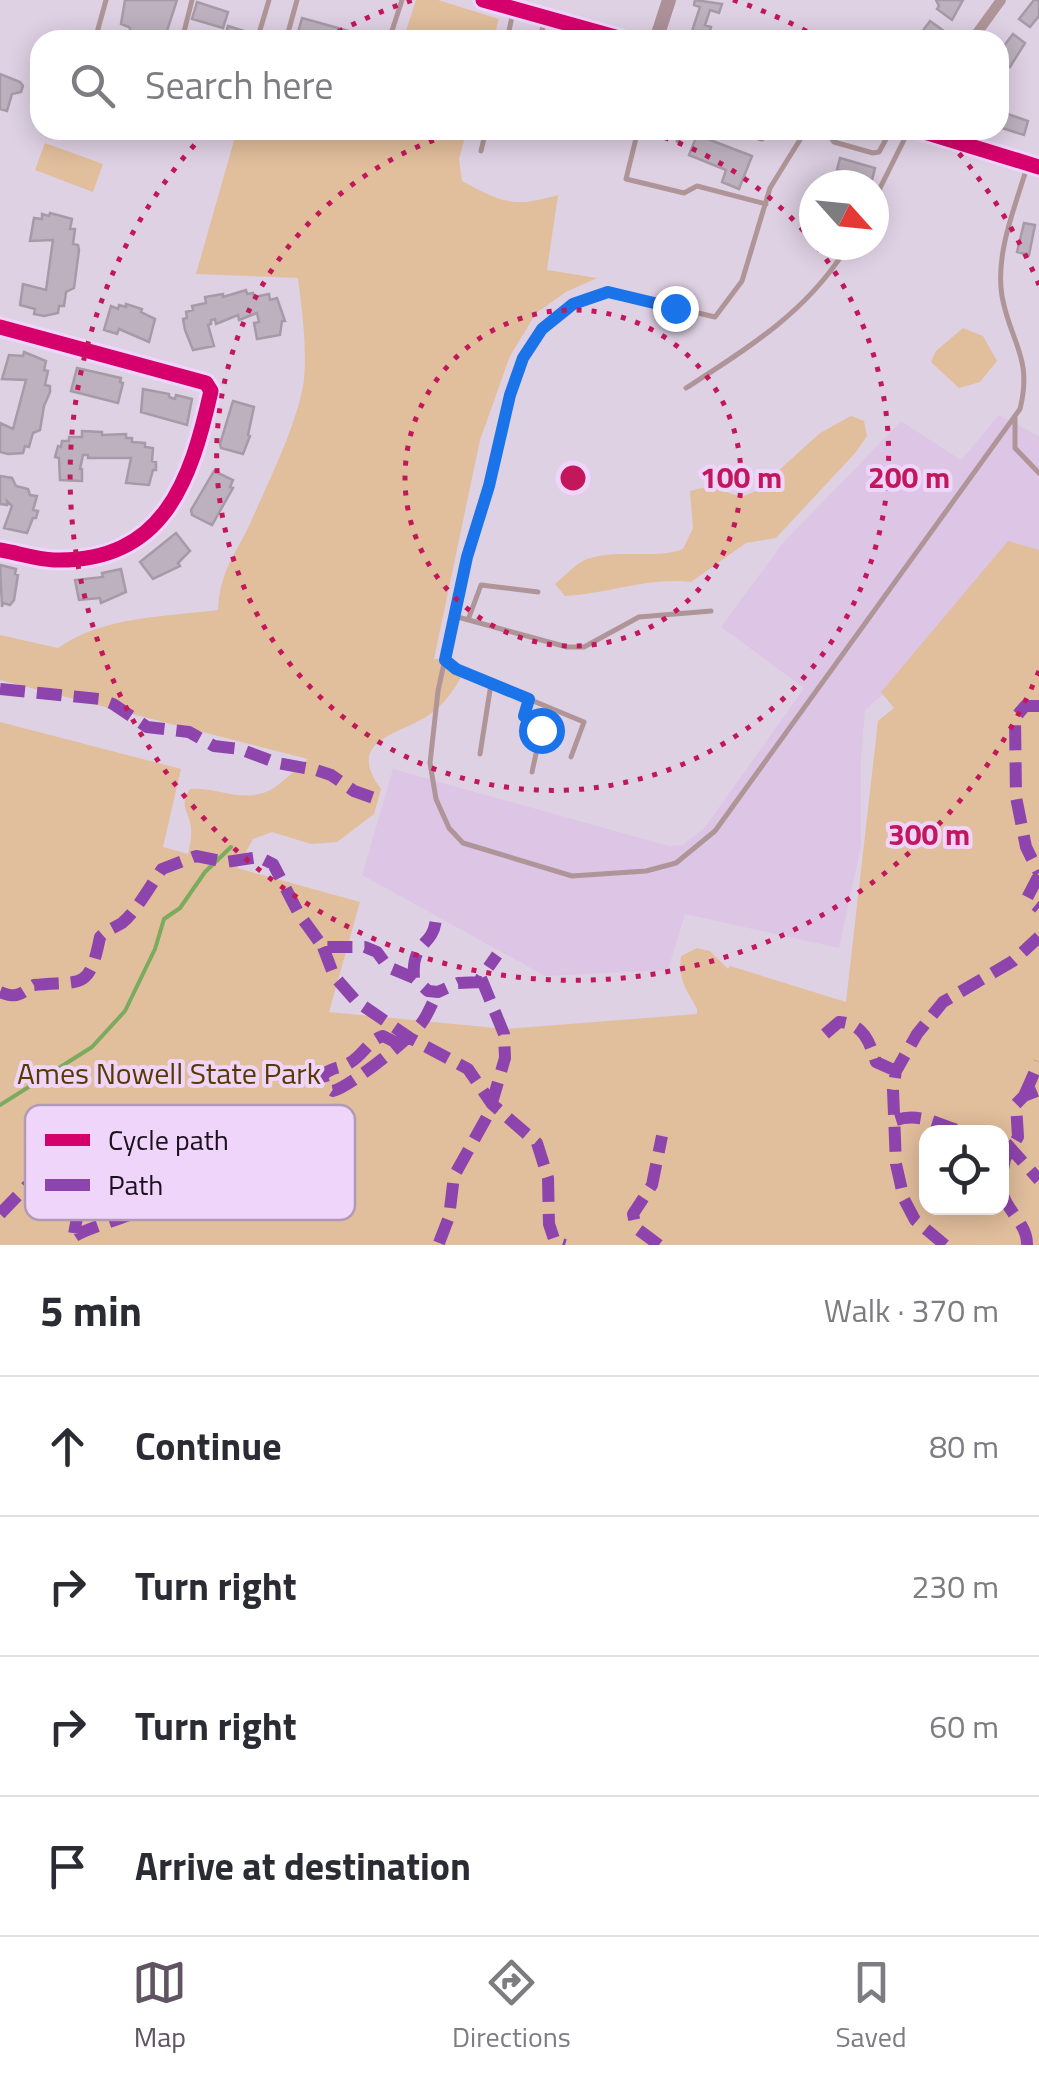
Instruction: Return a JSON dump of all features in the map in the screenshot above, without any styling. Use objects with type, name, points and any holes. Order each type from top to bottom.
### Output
[{"type":"main road","points":[[483,0],[577,30]]},
{"type":"main road","points":[[659,30],[669,0]]},
{"type":"main road","points":[[951,140],[1033,166]]},
{"type":"street","points":[[980,30],[1002,0]]},
{"type":"street","points":[[0,327],[210,386],[199,445],[180,493],[146,532],[100,554],[68,560],[0,550]]},
{"type":"lane","points":[[98,30],[106,0]]},
{"type":"lane","points":[[184,30],[192,0]]},
{"type":"lane","points":[[260,30],[269,0]]},
{"type":"lane","points":[[289,30],[298,0]]},
{"type":"lane","points":[[392,30],[402,0]]},
{"type":"lane","points":[[509,30],[514,9]]},
{"type":"lane","points":[[542,30],[546,17]]},
{"type":"lane","points":[[482,151],[484,140]]},
{"type":"lane","points":[[636,140],[626,180],[684,194],[697,186],[766,204]]},
{"type":"lane","points":[[800,140],[770,188],[742,281],[716,317],[608,292],[573,304],[542,329],[523,358],[454,616],[430,763],[436,799],[449,828],[464,842],[572,876],[646,871],[676,863],[715,831],[1020,409],[1026,384],[1022,353],[1002,296],[1001,269],[1033,166]]},
{"type":"lane","points":[[832,140],[872,153],[879,152],[886,140]]},
{"type":"lane","points":[[889,170],[904,140]]},
{"type":"lane","points":[[686,388],[764,338],[802,304],[836,260]]},
{"type":"lane","points":[[1015,415],[1015,448],[1039,473]]},
{"type":"lane","points":[[468,620],[481,585],[538,592]]},
{"type":"lane","points":[[454,616],[584,647],[639,617],[711,610]]},
{"type":"lane","points":[[445,660],[456,669],[584,722],[572,757]]},
{"type":"lane","points":[[480,754],[492,684]]},
{"type":"lane","points":[[529,699],[524,716],[541,730],[532,772]]},
{"type":"shaded area","points":[[999,415],[1039,436],[1039,560],[865,710],[861,846],[839,948],[685,914],[668,970],[545,976],[362,875],[393,769],[669,846],[683,845],[705,827],[804,688],[721,627],[782,544],[901,421],[961,460]]},
{"type":"green space","points":[[416,0],[438,0],[499,19],[496,30],[406,30]]},
{"type":"green space","name":"Ames Nowell State Park","points":[[234,140],[464,140],[459,159],[462,181],[508,201],[558,195],[547,270],[597,278],[566,292],[536,313],[510,356],[480,440],[434,659],[453,659],[463,673],[456,685],[434,711],[372,749],[371,772],[381,789],[374,814],[337,842],[311,844],[272,832],[253,839],[237,868],[360,902],[329,1012],[506,1029],[697,1014],[680,965],[681,956],[697,948],[710,951],[728,969],[730,966],[846,1002],[878,721],[894,708],[881,692],[1008,541],[1039,550],[1039,1245],[0,1245],[0,722],[181,769],[163,847],[188,854],[191,832],[185,805],[190,789],[263,793],[308,759],[0,680],[0,635],[58,648],[76,637],[114,624],[218,610],[226,572],[297,412],[304,379],[298,278],[196,274]]},
{"type":"green space","points":[[45,143],[103,164],[93,192],[35,170]]},
{"type":"green space","points":[[963,328],[983,336],[997,361],[980,382],[959,388],[931,362],[936,351]]},
{"type":"green space","points":[[851,416],[864,421],[867,436],[776,538],[746,543],[691,582],[659,582],[565,596],[555,584],[587,559],[683,549],[693,528],[690,491],[710,486],[741,497],[756,491],[820,433]]},
{"type":"building","points":[[125,0],[177,0],[167,30],[131,30],[121,24]]},
{"type":"building","points":[[695,0],[722,4],[719,13],[710,10],[705,25],[710,30],[692,30],[700,7],[694,5]]},
{"type":"building","points":[[936,0],[963,0],[952,20],[937,9]]},
{"type":"building","points":[[1034,0],[1039,0],[1039,16],[1030,27],[1019,19]]},
{"type":"building","points":[[197,2],[228,12],[223,28],[192,19]]},
{"type":"building","points":[[302,18],[345,30],[299,30]]},
{"type":"building","points":[[930,21],[943,30],[923,30]]},
{"type":"building","points":[[1013,34],[1025,43],[1010,67],[1009,66],[1009,39]]},
{"type":"building","points":[[0,74],[23,86],[21,92],[12,94],[7,111],[0,109]]},
{"type":"building","points":[[1009,114],[1028,121],[1024,135],[1009,130]]},
{"type":"building","points":[[695,140],[710,140],[752,156],[739,189],[722,182],[726,170],[689,155]]},
{"type":"building","points":[[840,158],[875,168],[874,170],[837,170]]},
{"type":"building","points":[[42,214],[72,219],[73,244],[79,250],[74,288],[66,292],[64,306],[59,306],[58,313],[44,316],[20,305],[23,284],[46,290],[53,240],[30,241],[34,218],[42,219]]},
{"type":"building","points":[[1024,223],[1035,225],[1029,255],[1017,252]]},
{"type":"building","points":[[246,290],[254,297],[269,294],[270,300],[277,298],[285,321],[280,335],[257,339],[257,313],[239,320],[238,315],[216,324],[215,319],[211,320],[208,325],[214,346],[193,350],[185,330],[186,312],[193,310],[192,306],[206,303],[205,297],[223,297]]},
{"type":"building","points":[[126,304],[155,319],[149,342],[119,329],[117,334],[104,330],[111,306],[118,309]]},
{"type":"building","points":[[24,352],[46,361],[45,385],[50,386],[50,392],[40,430],[33,433],[29,447],[25,446],[23,453],[8,454],[0,452],[0,423],[13,429],[26,380],[2,379],[9,355],[23,356]]},
{"type":"building","points":[[77,368],[121,378],[118,403],[71,391]]},
{"type":"building","points":[[143,389],[175,399],[176,395],[192,399],[187,425],[141,412]]},
{"type":"building","points":[[233,401],[254,407],[243,454],[221,448],[220,444]]},
{"type":"building","points":[[82,431],[126,434],[132,442],[153,448],[156,470],[149,485],[126,483],[131,458],[88,455],[83,455],[82,481],[60,480],[59,458],[55,457],[58,446],[69,441],[69,437],[82,437]]},
{"type":"building","points":[[214,471],[233,480],[233,488],[212,525],[192,515],[191,510]]},
{"type":"building","points":[[0,476],[12,478],[16,486],[37,496],[33,510],[38,511],[27,533],[4,528],[12,506],[7,501],[7,505],[0,504]]},
{"type":"building","points":[[176,533],[190,551],[178,563],[180,566],[153,579],[140,562]]},
{"type":"building","points":[[0,565],[16,569],[18,575],[14,600],[2,607]]},
{"type":"building","points":[[121,569],[126,592],[101,603],[100,598],[79,600],[75,580],[103,577],[102,573]]},
{"type":"waterway","points":[[0,1105],[92,1047],[125,1011],[155,949],[164,919],[180,908],[205,872],[231,847]]},
{"type":"marked path","points":[[0,689],[100,699],[147,727],[189,732],[214,746],[240,749],[277,763],[316,770],[382,801]]},
{"type":"marked path","points":[[1039,706],[1025,706],[1015,718],[1016,797],[1026,847],[1039,873]]},
{"type":"marked path","points":[[0,992],[15,995],[34,985],[81,980],[92,967],[100,937],[127,918],[162,869],[196,856],[226,862],[259,857],[273,864],[299,914],[323,947],[365,947],[377,952],[388,967],[414,978],[428,991],[482,982]]},
{"type":"marked path","points":[[1039,875],[1027,898],[1039,908]]},
{"type":"marked path","points":[[414,978],[416,956],[431,935],[436,918]]},
{"type":"marked path","points":[[945,1245],[915,1220],[904,1199],[896,1164],[896,1071],[917,1034],[943,1002],[1013,961],[1039,937]]},
{"type":"marked path","points":[[323,947],[334,976],[356,1001],[410,1038],[468,1069],[492,1104],[537,1143],[548,1178],[549,1224],[555,1242],[565,1245]]},
{"type":"marked path","points":[[439,1243],[449,1217],[454,1176],[489,1113],[505,1058],[504,1034],[481,978],[497,955]]},
{"type":"marked path","points":[[399,1044],[383,1036],[378,1038],[351,1062],[325,1073],[325,1086],[333,1091],[341,1087],[395,1049],[423,1021],[438,992]]},
{"type":"marked path","points":[[825,1034],[839,1022],[854,1026],[868,1041],[876,1062],[896,1071]]},
{"type":"marked path","points":[[1024,1096],[1039,1062]]},
{"type":"marked path","points":[[1009,1152],[1018,1137],[1016,1104],[1039,1090]]},
{"type":"marked path","points":[[896,1120],[922,1119],[941,1125]]},
{"type":"marked path","points":[[659,1245],[636,1228],[633,1214],[652,1185],[662,1136]]},
{"type":"marked path","points":[[1009,1146],[1039,1180]]},
{"type":"marked path","points":[[0,1214],[25,1188]]},
{"type":"marked path","points":[[1009,1208],[1024,1231],[1027,1245]]},
{"type":"marked path","points":[[72,1245],[77,1220]]},
{"type":"marked path","points":[[75,1236],[115,1220]]},
{"type":"cycle path","points":[[483,0],[590,30]]},
{"type":"cycle path","points":[[951,140],[1039,167]]},
{"type":"cycle path","points":[[0,327],[206,383],[211,391],[182,484],[147,531],[122,547],[92,557],[54,560],[0,550]]},
{"type":"route","points":[[541,730],[524,716],[529,699],[456,669],[445,660],[467,557],[489,486],[510,395],[523,358],[542,329],[573,304],[608,292],[675,308]]}]
